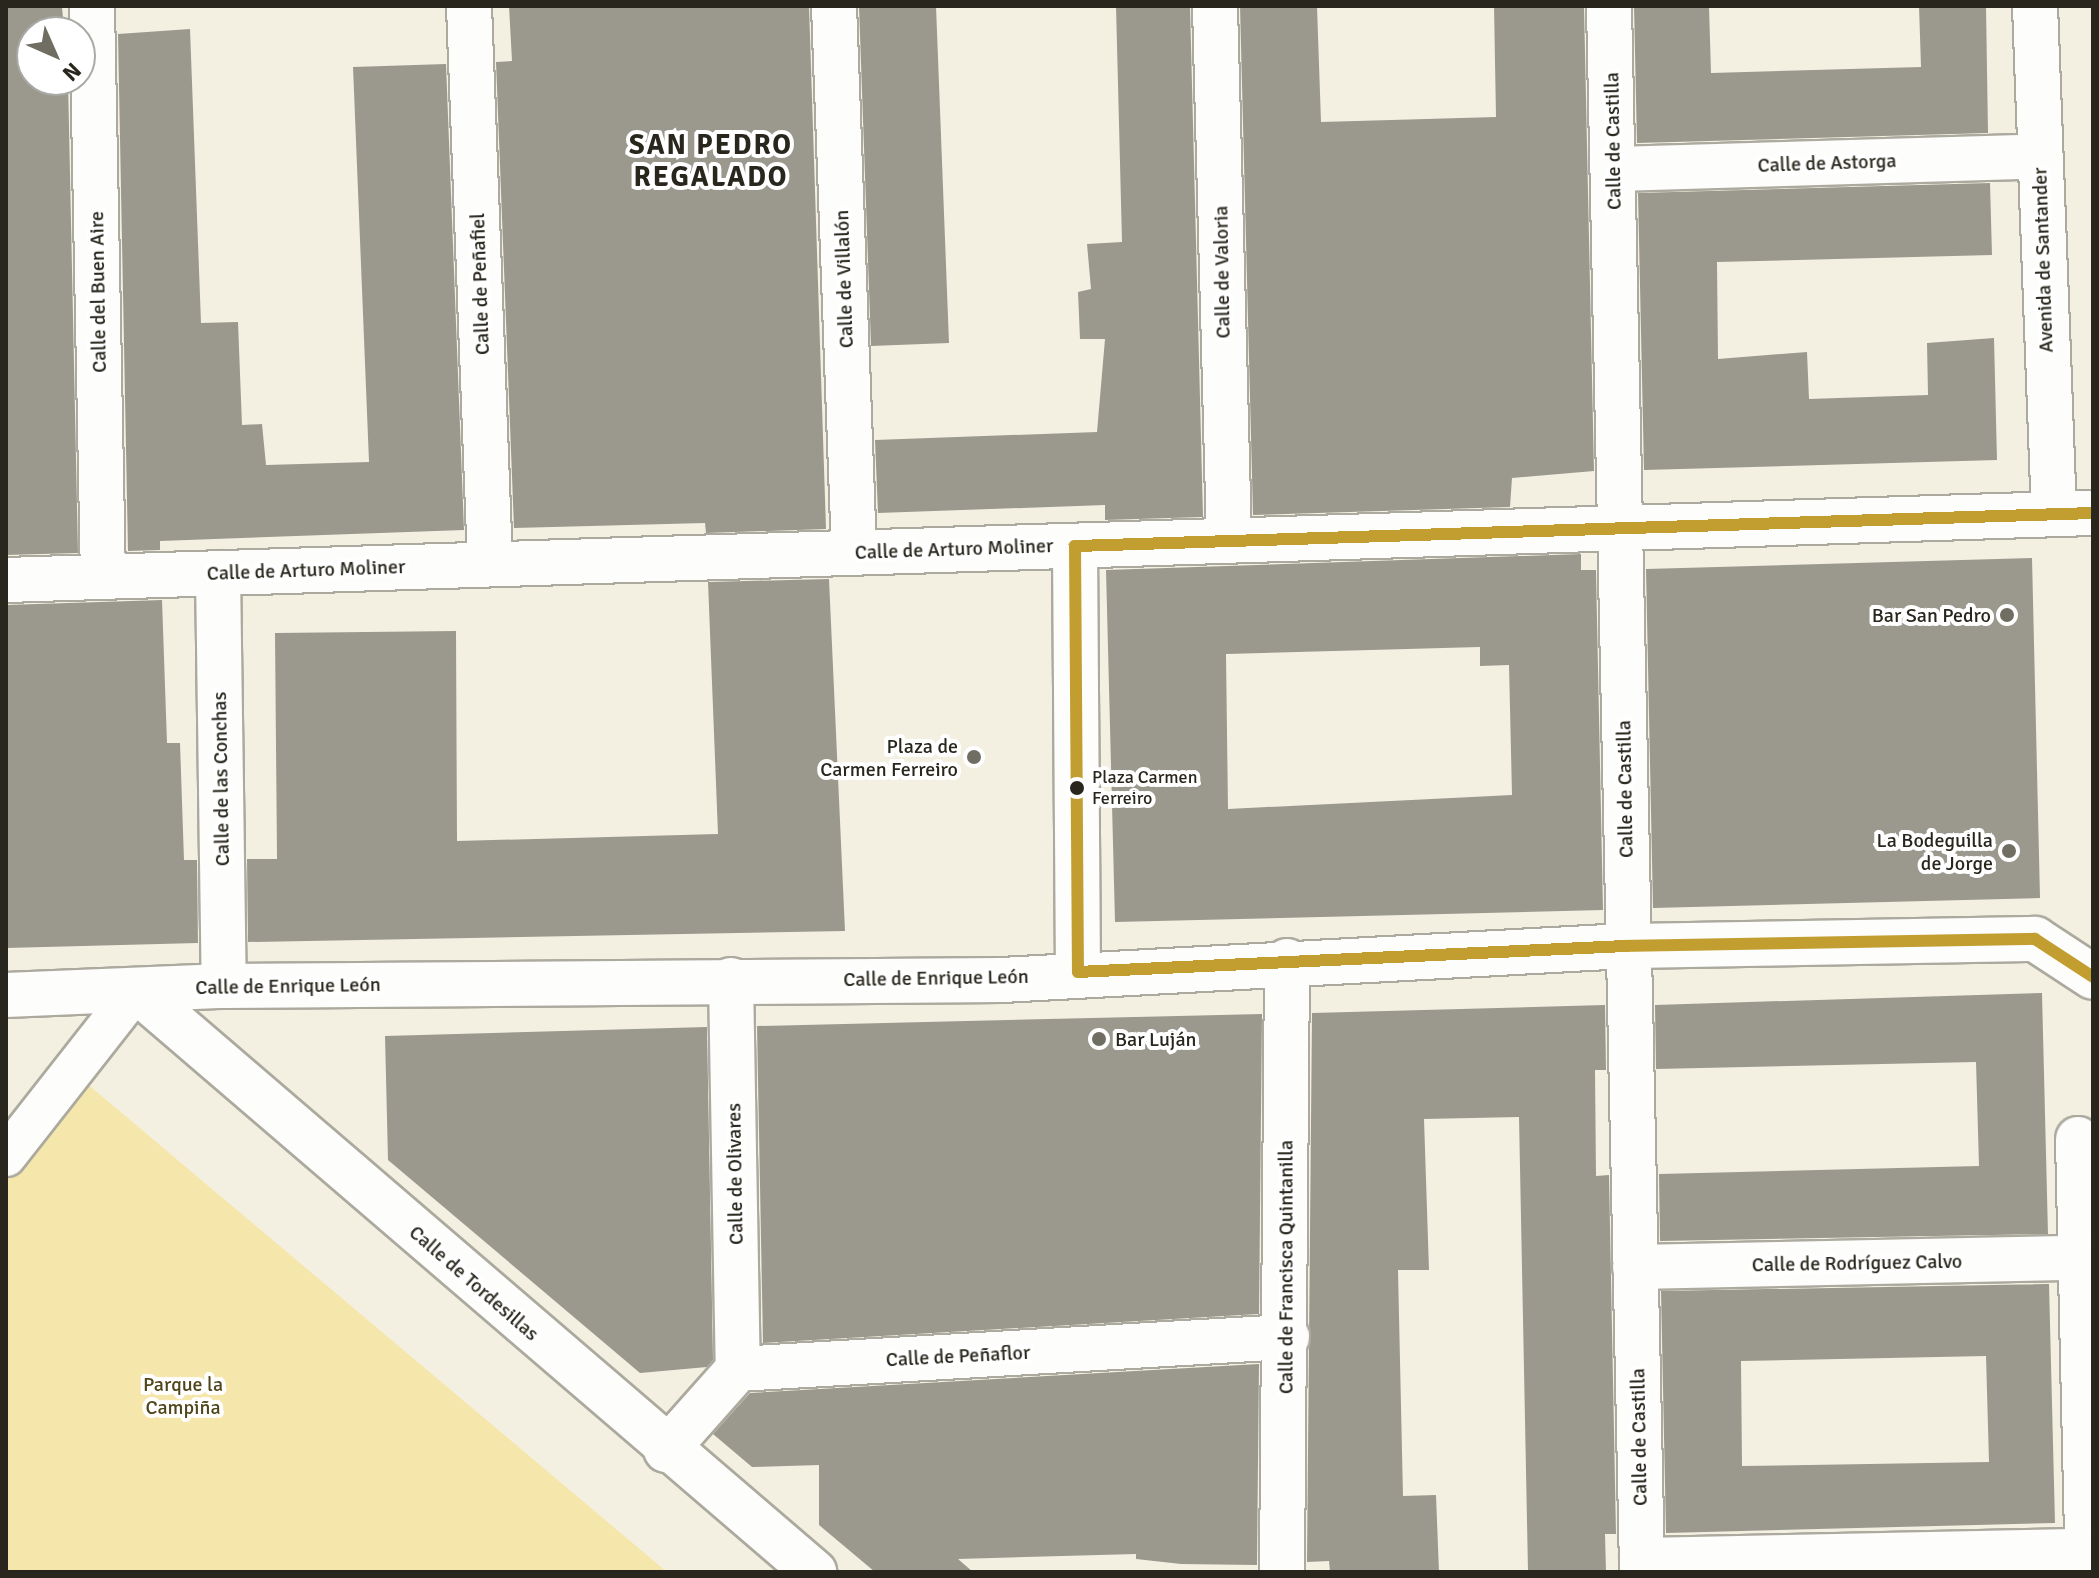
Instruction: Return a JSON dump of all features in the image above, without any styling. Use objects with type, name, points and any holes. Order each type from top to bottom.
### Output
[{"type":"street","name":"Calle del Buen Aire","points":[[92,6],[103,577]]},
{"type":"street","name":"Calle de Peñafiel","points":[[469,6],[490,563]]},
{"type":"street","name":"Calle de Villalón","points":[[834,6],[854,552]]},
{"type":"street","name":"Calle de Valoria","points":[[1215,6],[1229,538]]},
{"type":"street","name":"Calle de Castilla","points":[[1609,6],[1623,526],[1626,946],[1642,1566]]},
{"type":"street","name":"Avenida de Santander","points":[[2035,6],[2040,156],[2074,514]]},
{"type":"street","name":"Calle de Astorga","points":[[1613,169],[2040,156]]},
{"type":"street","name":"Calle de Arturo Moliner","points":[[6,580],[1075,546],[1229,538],[2074,514]]},
{"type":"street","points":[[1075,546],[1078,972]]},
{"type":"street","name":"Calle de las Conchas","points":[[218,573],[224,986]]},
{"type":"street","name":"Calle de Enrique León","points":[[6,995],[224,986],[1002,980],[1078,972],[1626,946],[2035,939],[2093,977]]},
{"type":"street","name":"Calle de Francisca Quintanilla","points":[[1282,1572],[1287,1337],[1287,961]]},
{"type":"street","name":"Calle de Olivares","points":[[731,980],[738,1369]]},
{"type":"street","points":[[6,1156],[136,990]]},
{"type":"street","name":"Calle de Tordesillas","points":[[136,990],[666,1450],[814,1572]]},
{"type":"street","points":[[1642,1566],[2088,1562],[2078,1258],[2078,1139]]},
{"type":"street","name":"Calle de Rodríguez Calvo","points":[[1635,1267],[2078,1258]]},
{"type":"street","name":"Calle de Peñaflor","points":[[738,1369],[1287,1337]]},
{"type":"street","points":[[666,1450],[738,1369]]},
{"type":"green space","name":"Parque la Campiña","points":[[72,1071],[667,1572],[6,1572],[6,1157]]},
{"type":"building","points":[[6,6],[62,6],[63,16],[16,16],[16,96],[68,96],[78,553],[6,555]]},
{"type":"building","points":[[509,6],[809,6],[826,529],[706,533],[705,523],[514,528],[496,62],[512,61]]},
{"type":"building","points":[[859,6],[936,6],[949,343],[871,346]]},
{"type":"building","points":[[1116,6],[1190,6],[1203,517],[1105,520],[1105,505],[878,513],[875,440],[1097,432],[1105,339],[1080,339],[1078,292],[1091,289],[1087,244],[1122,242]]},
{"type":"building","points":[[1240,6],[1317,6],[1321,122],[1496,117],[1494,6],[1584,6],[1594,471],[1512,478],[1510,507],[1253,515]]},
{"type":"building","points":[[1634,6],[1709,6],[1711,73],[1921,67],[1919,6],[1986,6],[1988,133],[1637,143]]},
{"type":"building","points":[[190,29],[201,323],[238,322],[242,425],[262,424],[266,465],[369,462],[353,67],[446,64],[464,530],[160,541],[160,550],[128,551],[118,34]]},
{"type":"building","points":[[1990,183],[1992,255],[1717,262],[1718,359],[1807,352],[1809,399],[1928,395],[1927,343],[1994,338],[1997,460],[1644,470],[1638,193]]},
{"type":"building","points":[[1581,554],[1581,570],[1596,570],[1603,910],[1115,922],[1106,570]],"holes":[[[1480,647],[1480,666],[1509,665],[1512,795],[1228,809],[1226,654]]]},
{"type":"building","points":[[2032,558],[2040,898],[1653,908],[1646,569]]},
{"type":"building","points":[[829,579],[845,931],[248,942],[247,859],[277,859],[275,633],[456,631],[457,841],[718,834],[708,582]]},
{"type":"building","points":[[162,600],[167,743],[180,743],[184,860],[197,860],[198,943],[6,948],[6,605]]},
{"type":"building","points":[[2042,993],[2048,1234],[1660,1241],[1659,1174],[1979,1166],[1976,1062],[1656,1069],[1655,1005]]},
{"type":"building","points":[[1605,1005],[1606,1070],[1595,1070],[1596,1176],[1609,1175],[1616,1534],[1605,1534],[1606,1572],[1528,1572],[1519,1117],[1424,1119],[1429,1270],[1398,1270],[1403,1496],[1436,1495],[1439,1572],[1330,1572],[1329,1561],[1307,1562],[1312,1013]]},
{"type":"building","points":[[1262,1014],[1259,1314],[763,1343],[757,1026]]},
{"type":"building","points":[[707,1027],[713,1360],[707,1367],[640,1373],[388,1160],[385,1036]]},
{"type":"building","points":[[2049,1284],[2055,1523],[1666,1533],[1661,1291]],"holes":[[[1986,1356],[1989,1462],[1742,1466],[1741,1361]]]},
{"type":"building","points":[[1259,1364],[1257,1565],[1181,1564],[1136,1559],[1136,1554],[958,1559],[973,1572],[875,1572],[819,1525],[819,1465],[752,1467],[713,1434],[750,1393]]},
{"type":"transit line","points":[[2093,513],[1075,546],[1078,972],[1626,946],[2035,939],[2093,977]]},
{"type":"place","name":"Bar San Pedro","points":[[2007,615]]},
{"type":"place","name":"Plaza de Carmen Ferreiro","points":[[974,757]]},
{"type":"place","name":"Plaza Carmen Ferreiro","points":[[1077,788]]},
{"type":"place","name":"La Bodeguilla de Jorge","points":[[2009,851]]},
{"type":"place","name":"Bar Luján","points":[[1099,1039]]},
{"type":"district","name":"SAN PEDRO REGALADO","points":[[711,161]]}]
